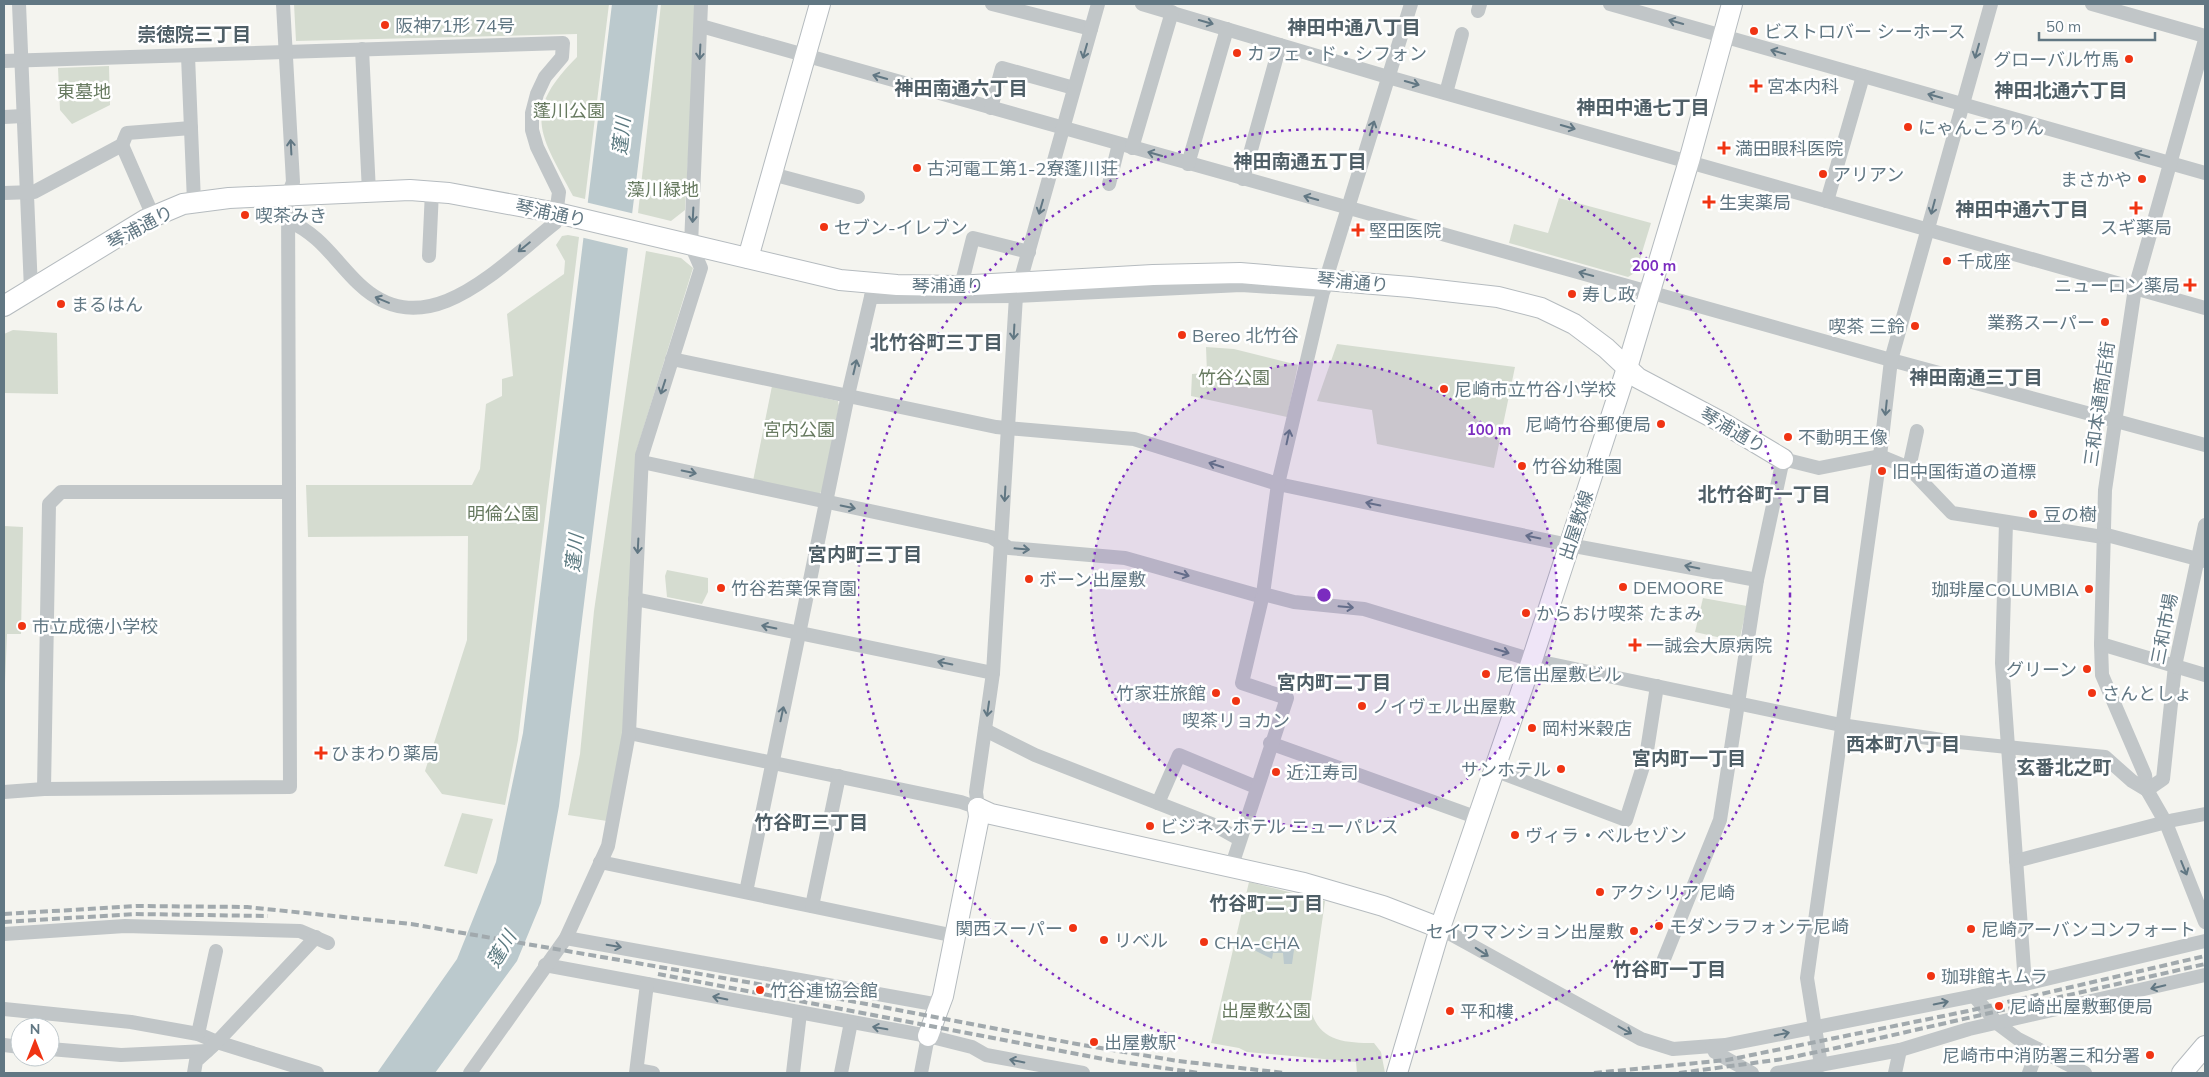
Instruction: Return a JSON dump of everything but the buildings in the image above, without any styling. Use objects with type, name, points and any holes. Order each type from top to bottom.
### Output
[{"type":"street","points":[[19,4],[31,290]]},
{"type":"street","points":[[4,792],[44,789],[290,787],[288,195],[293,182],[283,4]]},
{"type":"street","points":[[470,1073],[566,938],[608,846],[629,733],[642,462],[701,268],[691,245],[702,4]]},
{"type":"street","points":[[748,258],[820,4]]},
{"type":"street","points":[[992,4],[1091,29]]},
{"type":"street","points":[[921,1073],[928,1036],[939,1005],[955,936],[979,817],[976,792],[993,673],[1018,290],[1098,4]]},
{"type":"street","points":[[1142,4],[1388,77],[2205,308]]},
{"type":"street","points":[[1231,868],[1270,743],[1287,698],[1242,683],[1263,595],[1278,484],[1325,285],[1411,4]]},
{"type":"street","points":[[1610,4],[2205,173]]},
{"type":"street","name":"出屋敷線","points":[[1397,1073],[1440,928],[1532,660],[1627,368],[1689,161],[1732,4]]},
{"type":"street","points":[[1821,1065],[1807,978],[1880,456],[1891,360],[1991,4]]},
{"type":"street","points":[[2092,4],[2205,36]]},
{"type":"street","points":[[1109,184],[1126,146],[1172,12]]},
{"type":"street","points":[[702,26],[1891,360],[2205,445]]},
{"type":"street","points":[[1188,164],[1227,29]]},
{"type":"street","points":[[1446,93],[1462,34]]},
{"type":"street","name":"三和本通商店街","points":[[2139,778],[2102,675],[2100,644],[2105,490],[2135,288],[2205,40]]},
{"type":"street","points":[[4,61],[563,43],[562,58],[545,77],[537,94],[532,113],[532,130],[537,147],[560,192],[563,215],[474,287],[452,300],[430,308],[407,308],[371,295],[322,242],[302,227],[288,221]]},
{"type":"street","points":[[1243,179],[1280,44]]},
{"type":"street","points":[[362,49],[369,192]]},
{"type":"street","points":[[188,56],[194,202]]},
{"type":"street","points":[[990,108],[1002,68],[1074,88]]},
{"type":"street","points":[[1828,201],[1863,76]]},
{"type":"street","points":[[4,117],[23,116]]},
{"type":"street","points":[[4,193],[34,192],[122,145],[127,133],[191,128]]},
{"type":"street","points":[[122,145],[152,216]]},
{"type":"street","points":[[772,174],[858,197]]},
{"type":"street","points":[[429,256],[432,191]]},
{"type":"street","name":"琴浦通り","points":[[4,306],[152,216],[194,202],[288,195],[432,191],[563,215],[840,280],[873,290],[961,286],[1018,290],[1207,274],[1240,273],[1325,285],[1462,292],[1527,304],[1574,324],[1594,338],[1638,378],[1723,423],[1783,459],[1819,468],[1880,456]]},
{"type":"street","points":[[961,286],[973,238],[1028,252]]},
{"type":"street","points":[[746,892],[848,395],[873,290],[1018,290]]},
{"type":"street","points":[[672,359],[1008,429],[1134,439],[1278,484],[1569,545],[1757,580]]},
{"type":"street","points":[[1909,468],[1917,431]]},
{"type":"street","points":[[1880,456],[1909,468],[1952,513],[2103,535],[2202,560]]},
{"type":"street","points":[[1664,959],[1720,820],[1757,580],[1783,459]]},
{"type":"street","points":[[642,462],[990,537],[1009,548],[1126,558],[1294,602],[1364,609],[1532,660],[1841,725],[1949,741],[2105,757],[2139,778],[2147,790],[2166,823],[2205,922]]},
{"type":"street","points":[[44,789],[49,504],[60,492],[289,492]]},
{"type":"street","points":[[2006,522],[2002,662],[2025,984]]},
{"type":"street","name":"三和市場","points":[[2147,790],[2163,779],[2175,666],[2202,560],[2205,525]]},
{"type":"street","points":[[635,600],[993,673]]},
{"type":"street","points":[[2100,644],[2205,675]]},
{"type":"street","points":[[1494,770],[1626,820],[1646,757],[1657,686]]},
{"type":"street","points":[[985,730],[1035,755],[1214,825],[1240,839]]},
{"type":"street","points":[[629,733],[961,802],[991,814],[1347,895],[1440,928],[1641,1039],[1673,1049],[1712,1046],[1974,996],[2205,941]]},
{"type":"street","points":[[1270,743],[1478,818]]},
{"type":"street","points":[[1158,803],[1180,755],[1256,787]]},
{"type":"street","points":[[812,906],[838,776]]},
{"type":"street","points":[[2016,861],[2205,814]]},
{"type":"street","points":[[600,862],[955,936]]},
{"type":"street","points":[[4,934],[125,926],[300,931],[322,940],[212,1047],[196,1060],[194,1073]]},
{"type":"street","points":[[566,938],[939,1005]]},
{"type":"street","points":[[198,1034],[216,951]]},
{"type":"street","points":[[545,965],[928,1036],[972,1047],[986,1055],[1082,1073]]},
{"type":"street","points":[[1777,1073],[1900,1050],[1969,1030],[2205,976]]},
{"type":"street","points":[[647,984],[636,1072],[653,1073]]},
{"type":"street","points":[[1974,996],[1998,1024],[2018,1039],[2085,1073]]},
{"type":"street","points":[[4,1009],[131,1022],[198,1034],[212,1047]]},
{"type":"street","points":[[793,1073],[800,1013]]},
{"type":"street","points":[[841,1073],[851,1022]]},
{"type":"street","points":[[1712,1046],[1715,1052],[1752,1073]]},
{"type":"street","points":[[2182,1073],[2205,1046]]},
{"type":"street","points":[[60,1050],[121,1055],[212,1047],[318,1073]]},
{"type":"street","points":[[2029,1073],[2038,1049]]},
{"type":"street","points":[[1896,1073],[1900,1050]]},
{"type":"green space","name":"蓬川公園","points":[[294,4],[609,4],[585,199],[573,196],[545,140],[542,124],[542,109],[548,94],[559,77],[577,57],[577,34],[296,41]]},
{"type":"green space","name":"藻川緑地","points":[[661,4],[697,4],[685,210],[671,221],[638,213]]},
{"type":"green space","name":"東墓地","points":[[109,66],[110,105],[72,124],[60,110],[58,68]]},
{"type":"green space","points":[[1559,198],[1651,223],[1636,272],[1628,277],[1509,243],[1514,224],[1548,233]]},
{"type":"green space","name":"明倫公園","points":[[562,236],[579,237],[518,740],[505,805],[442,794],[425,771],[467,640],[468,536],[308,537],[306,485],[472,485],[480,469],[486,404],[502,396],[502,379],[513,376],[507,314],[564,274],[565,261],[556,245]]},
{"type":"green space","points":[[646,251],[681,258],[693,268],[636,452],[623,731],[607,821],[568,815],[580,754],[594,611]]},
{"type":"green space","points":[[13,330],[57,333],[58,394],[4,393],[4,334]]},
{"type":"green space","points":[[1337,344],[1515,367],[1494,468],[1377,444],[1372,410],[1317,401]]},
{"type":"green space","name":"竹谷公園","points":[[1206,347],[1234,349],[1298,365],[1287,417],[1191,396],[1192,374],[1207,373]]},
{"type":"green space","name":"宮内公園","points":[[772,386],[838,401],[839,406],[822,491],[819,494],[753,481]]},
{"type":"green space","points":[[4,526],[23,527],[21,634],[7,634],[5,683]]},
{"type":"green space","points":[[667,570],[708,578],[708,592],[702,604],[667,597],[665,576]]},
{"type":"green space","points":[[1703,598],[1747,606],[1739,642],[1695,632]]},
{"type":"green space","points":[[462,813],[493,819],[477,874],[444,866]]},
{"type":"green space","name":"出屋敷公園","points":[[1249,882],[1325,901],[1310,1007],[1319,1027],[1333,1038],[1342,1041],[1374,1043],[1381,1052],[1385,1073],[1357,1073],[1356,1062],[1247,1052],[1239,1048],[1211,1043]]},
{"type":"water","name":"蓬川","points":[[612,4],[658,4],[559,806],[541,903],[517,961],[435,1073],[377,1073],[457,959],[496,862],[523,733]]},
{"type":"water","points":[[1289,936],[1295,943],[1292,964],[1284,964],[1283,953],[1273,953],[1272,959],[1254,950],[1257,944],[1269,948]]},
{"type":"pier","points":[[585,202],[635,214],[631,249],[580,237]]},
{"type":"railway","points":[[4,914],[137,906],[247,907],[411,924],[787,989],[1077,1044],[1178,1061],[1285,1073]]},
{"type":"railway","points":[[4,922],[135,914],[268,916]]},
{"type":"railway","points":[[1594,1073],[1727,1060],[1968,1011],[2205,956]]},
{"type":"railway","points":[[1679,1073],[1783,1059],[2205,964]]},
{"type":"railway","points":[[658,974],[1114,1061],[1199,1073]]},
{"type":"place","name":"阪神71形 74号","points":[[385,25]]},
{"type":"place","name":"ビストロバー シーホース","points":[[1754,31]]},
{"type":"place","name":"カフェ・ド・シフォン","points":[[1237,53]]},
{"type":"place","name":"グローバル竹馬","points":[[2129,59]]},
{"type":"place","name":"宮本内科","points":[[1756,86]]},
{"type":"place","name":"にゃんころりん","points":[[1908,127]]},
{"type":"place","name":"満田眼科医院","points":[[1724,148]]},
{"type":"place","name":"古河電工第1-2寮蓬川荘","points":[[917,168]]},
{"type":"place","name":"アリアン","points":[[1823,174]]},
{"type":"place","name":"まさかや","points":[[2142,179]]},
{"type":"place","name":"生実薬局","points":[[1709,202]]},
{"type":"place","name":"スギ薬局","points":[[2136,208]]},
{"type":"place","name":"喫茶みき","points":[[245,215]]},
{"type":"place","name":"セブン-イレブン","points":[[824,227]]},
{"type":"place","name":"堅田医院","points":[[1358,230]]},
{"type":"place","name":"千成座","points":[[1947,261]]},
{"type":"place","name":"ニューロン薬局","points":[[2190,285]]},
{"type":"place","name":"寿し政","points":[[1572,294]]},
{"type":"place","name":"まるはん","points":[[61,304]]},
{"type":"place","name":"業務スーパー","points":[[2105,322]]},
{"type":"place","name":"喫茶 三鈴","points":[[1915,326]]},
{"type":"place","name":"Bereo 北竹谷","points":[[1182,335]]},
{"type":"place","name":"尼崎市立竹谷小学校","points":[[1444,389]]},
{"type":"place","name":"尼崎竹谷郵便局","points":[[1661,424]]},
{"type":"place","name":"不動明王像","points":[[1788,437]]},
{"type":"place","name":"竹谷幼稚園","points":[[1522,466]]},
{"type":"place","name":"旧中国街道の道標","points":[[1882,471]]},
{"type":"place","name":"豆の樹","points":[[2033,514]]},
{"type":"place","name":"ボーン出屋敷","points":[[1029,579]]},
{"type":"place","name":"DEMOORE","points":[[1623,587]]},
{"type":"place","name":"竹谷若葉保育園","points":[[721,588]]},
{"type":"place","name":"珈琲屋COLUMBIA","points":[[2089,589]]},
{"type":"place","name":"からおけ喫茶 たまみ","points":[[1526,613]]},
{"type":"place","name":"市立成徳小学校","points":[[22,626]]},
{"type":"place","name":"一誠会大原病院","points":[[1635,645]]},
{"type":"place","name":"グリーン","points":[[2087,669]]},
{"type":"place","name":"尼信出屋敷ビル","points":[[1486,674]]},
{"type":"place","name":"竹家荘旅館","points":[[1216,693]]},
{"type":"place","name":"さんとしょ","points":[[2092,693]]},
{"type":"place","name":"喫茶リョカン","points":[[1236,701]]},
{"type":"place","name":"ノイヴェル出屋敷","points":[[1362,706]]},
{"type":"place","name":"岡村米穀店","points":[[1532,728]]},
{"type":"place","name":"ひまわり薬局","points":[[321,753]]},
{"type":"place","name":"サンホテル","points":[[1561,769]]},
{"type":"place","name":"近江寿司","points":[[1276,772]]},
{"type":"place","name":"ビジネスホテル ニューパレス","points":[[1150,826]]},
{"type":"place","name":"ヴィラ・ベルセゾン","points":[[1515,835]]},
{"type":"place","name":"アクシリア尼崎","points":[[1600,892]]},
{"type":"place","name":"モダンラフォンテ尼崎","points":[[1659,926]]},
{"type":"place","name":"関西スーパー","points":[[1073,928]]},
{"type":"place","name":"尼崎アーバンコンフォート","points":[[1971,929]]},
{"type":"place","name":"セイワマンション出屋敷","points":[[1634,931]]},
{"type":"place","name":"リベル","points":[[1104,940]]},
{"type":"place","name":"CHA-CHA","points":[[1204,942]]},
{"type":"place","name":"珈琲館キムラ","points":[[1931,976]]},
{"type":"place","name":"竹谷連協会館","points":[[760,990]]},
{"type":"place","name":"尼崎出屋敷郵便局","points":[[1999,1006]]},
{"type":"place","name":"平和樓","points":[[1450,1011]]},
{"type":"place","name":"出屋敷駅","points":[[1094,1042]]},
{"type":"place","name":"尼崎市中消防署三和分署","points":[[2150,1055]]},
{"type":"district","name":"神田中通八丁目","points":[[1354,27]]},
{"type":"district","name":"崇徳院三丁目","points":[[194,34]]},
{"type":"district","name":"神田南通六丁目","points":[[961,88]]},
{"type":"district","name":"神田北通六丁目","points":[[2061,90]]},
{"type":"district","name":"神田中通七丁目","points":[[1643,107]]},
{"type":"district","name":"神田南通五丁目","points":[[1300,161]]},
{"type":"district","name":"神田中通六丁目","points":[[2022,209]]},
{"type":"district","name":"北竹谷町三丁目","points":[[936,342]]},
{"type":"district","name":"神田南通三丁目","points":[[1976,377]]},
{"type":"district","name":"北竹谷町一丁目","points":[[1764,494]]},
{"type":"district","name":"宮内町三丁目","points":[[865,554]]},
{"type":"district","name":"宮内町二丁目","points":[[1334,682]]},
{"type":"district","name":"西本町八丁目","points":[[1903,744]]},
{"type":"district","name":"宮内町一丁目","points":[[1689,758]]},
{"type":"district","name":"玄番北之町","points":[[2064,767]]},
{"type":"district","name":"竹谷町三丁目","points":[[811,822]]},
{"type":"district","name":"竹谷町二丁目","points":[[1266,903]]},
{"type":"district","name":"竹谷町一丁目","points":[[1669,969]]}]
